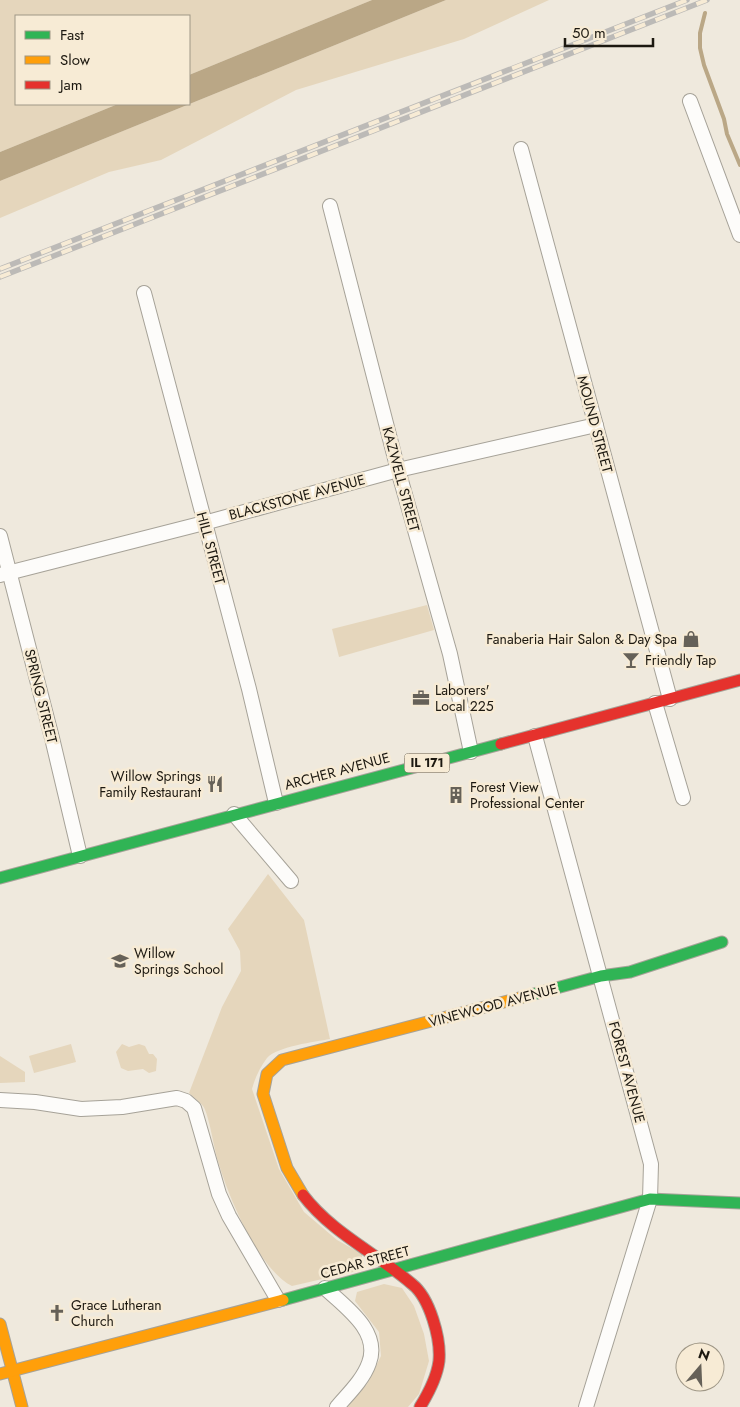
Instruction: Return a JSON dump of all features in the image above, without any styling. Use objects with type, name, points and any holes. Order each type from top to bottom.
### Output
[{"type":"street","points":[[690,101],[740,235]]},
{"type":"street","name":"MOUND STREET","points":[[521,149],[670,699]]},
{"type":"street","name":"KAZWELL STREET","points":[[330,206],[398,470],[450,654],[471,752]]},
{"type":"street","name":"HILL STREET","points":[[144,293],[249,689],[276,803]]},
{"type":"street","name":"BLACKSTONE AVENUE","points":[[5,573],[398,470],[596,425]]},
{"type":"street","name":"SPRING STREET","points":[[0,536],[5,573],[52,738],[80,856]]},
{"type":"street","name":"ARCHER AVENUE","points":[[0,878],[740,680]]},
{"type":"street","points":[[656,703],[683,798]]},
{"type":"street","name":"FOREST AVENUE","points":[[535,736],[651,1164],[650,1199],[586,1407]]},
{"type":"street","points":[[234,814],[290,881]]},
{"type":"street","name":"VINEWOOD AVENUE","points":[[395,1270],[336,1229],[315,1210],[300,1190],[287,1168],[263,1094],[267,1074],[282,1060],[601,976],[630,972],[722,942]]},
{"type":"street","points":[[0,1100],[35,1102],[81,1109],[122,1107],[177,1098],[186,1101],[194,1108],[196,1113],[218,1194],[278,1300]]},
{"type":"street","name":"CEDAR STREET","points":[[0,1374],[395,1270],[650,1199],[740,1203]]},
{"type":"street","points":[[395,1270],[414,1285],[429,1308],[438,1339],[438,1362],[429,1391],[420,1407]]},
{"type":"street","points":[[325,1288],[355,1316],[367,1332],[371,1346],[370,1362],[358,1382],[337,1407]]},
{"type":"street","points":[[0,1324],[22,1407]]},
{"type":"shaded area","points":[[0,0],[372,0],[190,75],[190,15],[15,15],[15,105],[116,105],[0,152]]},
{"type":"shaded area","points":[[372,0],[446,0],[190,104],[190,75]]},
{"type":"shaded area","points":[[446,0],[549,0],[464,39],[296,90],[161,160],[109,172],[0,218],[0,181]]},
{"type":"shaded area","points":[[116,105],[187,105],[0,181],[0,152]]},
{"type":"shaded area","points":[[427,605],[434,630],[339,657],[332,629]]},
{"type":"shaded area","points":[[268,874],[304,920],[330,1039],[297,1045],[272,1054],[262,1065],[252,1089],[279,1169],[304,1212],[337,1240],[362,1254],[362,1265],[357,1271],[292,1286],[268,1265],[246,1231],[229,1193],[216,1156],[205,1110],[189,1093],[222,1007],[241,971],[240,951],[228,929]]},
{"type":"shaded area","points":[[71,1044],[76,1062],[34,1073],[29,1056]]},
{"type":"shaded area","points":[[122,1044],[129,1047],[139,1044],[145,1046],[149,1054],[153,1054],[157,1059],[156,1071],[149,1073],[143,1069],[128,1071],[121,1068],[116,1052]]},
{"type":"shaded area","points":[[0,1056],[25,1072],[25,1082],[0,1083]]},
{"type":"shaded area","points":[[384,1284],[402,1288],[414,1306],[424,1334],[429,1361],[419,1394],[408,1407],[347,1407],[367,1384],[381,1356],[379,1332],[355,1301],[357,1292]]},
{"type":"waterway","points":[[705,13],[700,33],[700,48],[704,65],[724,119],[727,134],[740,165]]},
{"type":"railway","points":[[0,269],[687,0]]},
{"type":"railway","points":[[0,277],[707,0]]},
{"type":"traffic: fast","points":[[0,878],[501,744]]},
{"type":"traffic: fast","points":[[523,997],[601,976],[630,972],[722,942]]},
{"type":"traffic: fast","points":[[283,1300],[650,1199],[740,1203]]},
{"type":"traffic: slow","points":[[303,1195],[287,1168],[263,1094],[267,1074],[282,1060],[523,997]]},
{"type":"traffic: slow","points":[[0,1374],[283,1300]]},
{"type":"traffic: slow","points":[[0,1324],[22,1407]]},
{"type":"traffic: jam","points":[[501,744],[740,680]]},
{"type":"traffic: jam","points":[[303,1195],[327,1221],[412,1284],[424,1299],[436,1331],[439,1361],[434,1379],[420,1407]]},
{"type":"place","name":"Fanaberia Hair Salon & Day Spa","points":[[691,639]]},
{"type":"place","name":"Friendly Tap","points":[[631,660]]},
{"type":"place","name":"Laborers' Local 225","points":[[421,698]]},
{"type":"place","name":"Willow Springs Family Restaurant","points":[[215,784]]},
{"type":"place","name":"Forest View Professional Center","points":[[456,795]]},
{"type":"place","name":"Willow Springs School","points":[[120,961]]},
{"type":"place","name":"Grace Lutheran Church","points":[[57,1313]]}]
